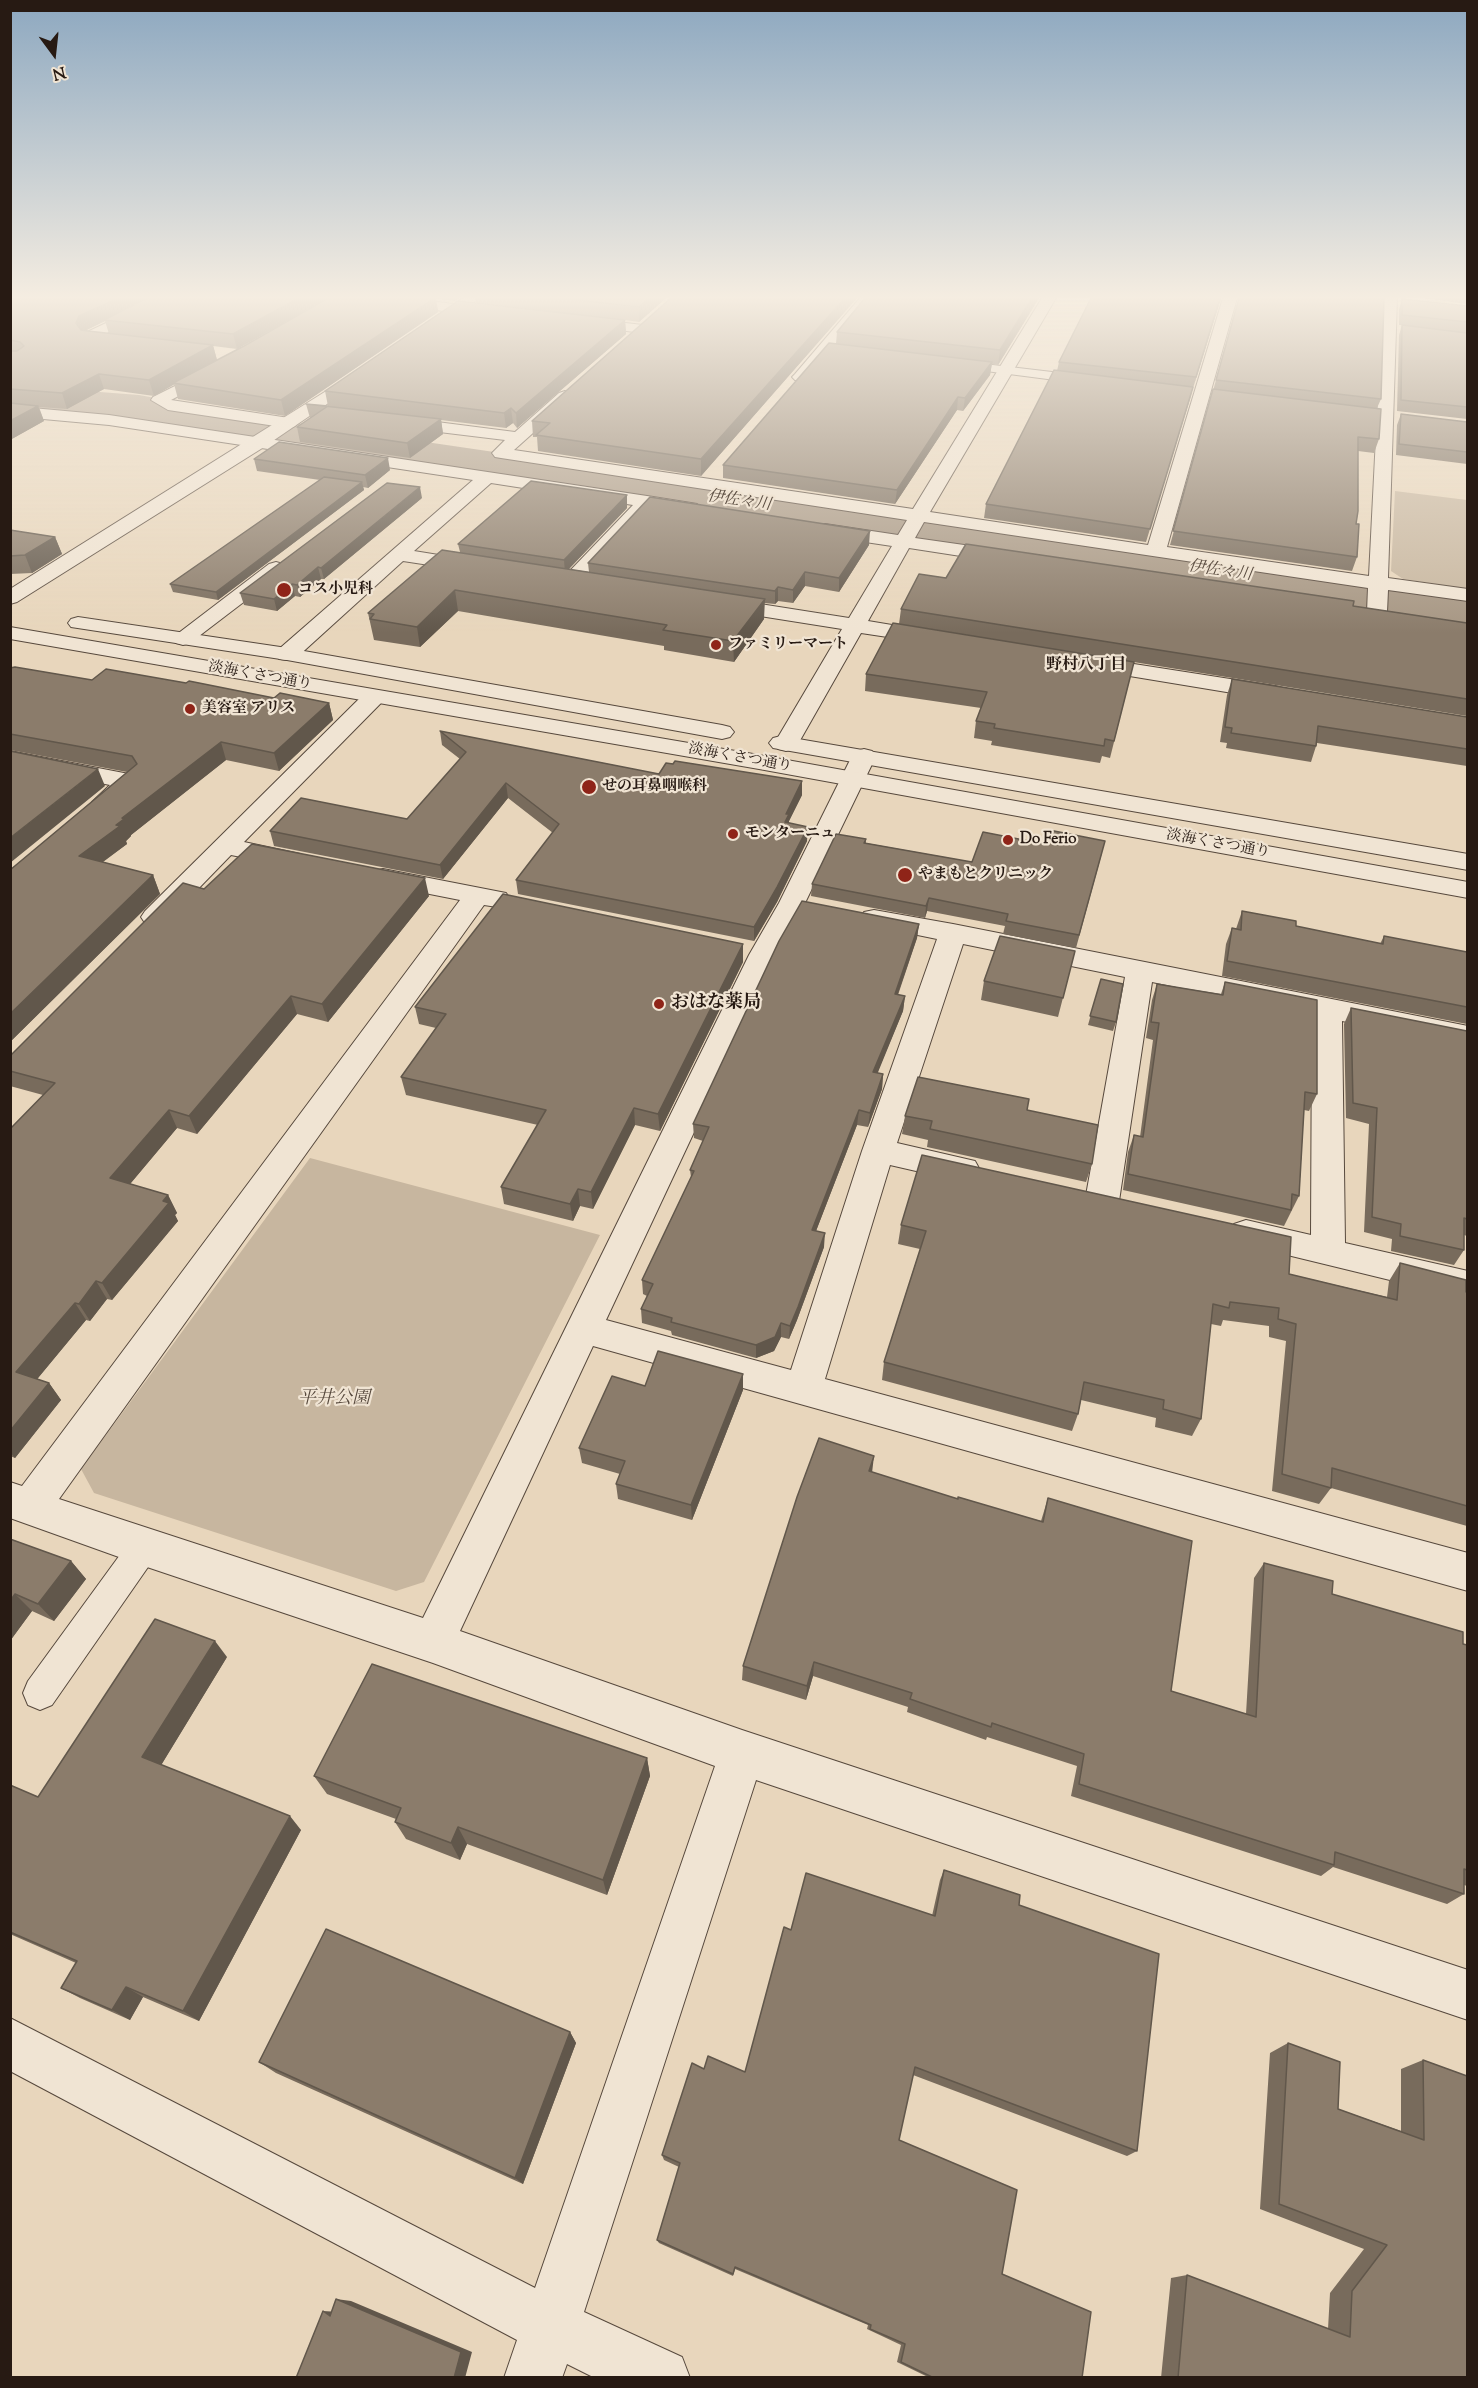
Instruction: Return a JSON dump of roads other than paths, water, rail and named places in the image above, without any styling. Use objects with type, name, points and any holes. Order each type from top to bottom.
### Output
[{"type":"street","points":[[198,409],[289,423]]},
{"type":"street","points":[[550,409],[501,453],[712,478],[919,515],[1266,568],[1467,595]]},
{"type":"street","points":[[786,744],[982,409]]},
{"type":"street","points":[[1156,551],[1197,409]]},
{"type":"street","points":[[1377,612],[1388,409]]},
{"type":"street","points":[[10,411],[110,420],[705,511]]},
{"type":"street","points":[[10,598],[307,411],[330,414]]},
{"type":"street","points":[[377,420],[518,437]]},
{"type":"street","points":[[393,480],[412,465]]},
{"type":"street","points":[[287,654],[487,477]]},
{"type":"street","points":[[572,580],[647,501]]},
{"type":"street","points":[[810,527],[1022,560]]},
{"type":"street","points":[[399,555],[491,568]]},
{"type":"street","points":[[183,639],[288,559]]},
{"type":"street","points":[[549,577],[595,584]]},
{"type":"street","points":[[702,601],[950,641]]},
{"type":"street","points":[[1354,609],[1400,616]]},
{"type":"street","name":"淡海くさつ通り","points":[[10,613],[287,654],[740,736]]},
{"type":"street","name":"淡海くさつ通り","points":[[10,633],[852,778],[1467,890]]},
{"type":"street","points":[[1068,660],[1291,696]]},
{"type":"street","points":[[134,938],[374,697]]},
{"type":"street","name":"淡海くさつ通り","points":[[763,740],[1467,862]]},
{"type":"street","points":[[433,1642],[584,1329],[751,953],[804,905],[852,778],[864,756]]},
{"type":"street","points":[[10,758],[129,781],[84,819]]},
{"type":"street","points":[[225,846],[316,864]]},
{"type":"street","points":[[362,873],[523,905]]},
{"type":"street","points":[[477,895],[20,1504],[433,1642],[742,1753],[1467,1995]]},
{"type":"street","points":[[850,914],[1467,1036]]},
{"type":"street","points":[[804,1389],[878,1151],[953,933]]},
{"type":"street","points":[[1102,1201],[1140,971]]},
{"type":"street","points":[[1327,1009],[1328,1251]]},
{"type":"street","points":[[878,1151],[990,1176]]},
{"type":"street","points":[[1069,1193],[1136,1208]]},
{"type":"street","points":[[1215,1226],[1467,1285]]},
{"type":"street","points":[[584,1329],[1467,1572]]},
{"type":"street","points":[[541,2352],[742,1753]]},
{"type":"street","points":[[10,2043],[541,2352],[661,2378]]},
{"type":"lane","points":[[40,1694],[144,1547]]},
{"type":"waterway","name":"伊佐々川","points":[[147,409],[283,434],[501,467],[1468,608]]},
{"type":"place","name":"コス小児科","points":[[284,590]]},
{"type":"place","name":"ファミリーマート","points":[[716,645]]},
{"type":"place","name":"美容室 アリス","points":[[190,709]]},
{"type":"place","name":"せの耳鼻咽喉科","points":[[589,787]]},
{"type":"place","name":"モンターニュ","points":[[733,834]]},
{"type":"place","name":"Do Ferio","points":[[1008,840]]},
{"type":"place","name":"やまもとクリニック","points":[[905,875]]},
{"type":"place","name":"おはな薬局","points":[[659,1004]]},
{"type":"district","name":"野村八丁目","points":[[1086,666]]},
{"type":"park label","name":"平井公園","points":[[334,1400]]}]
